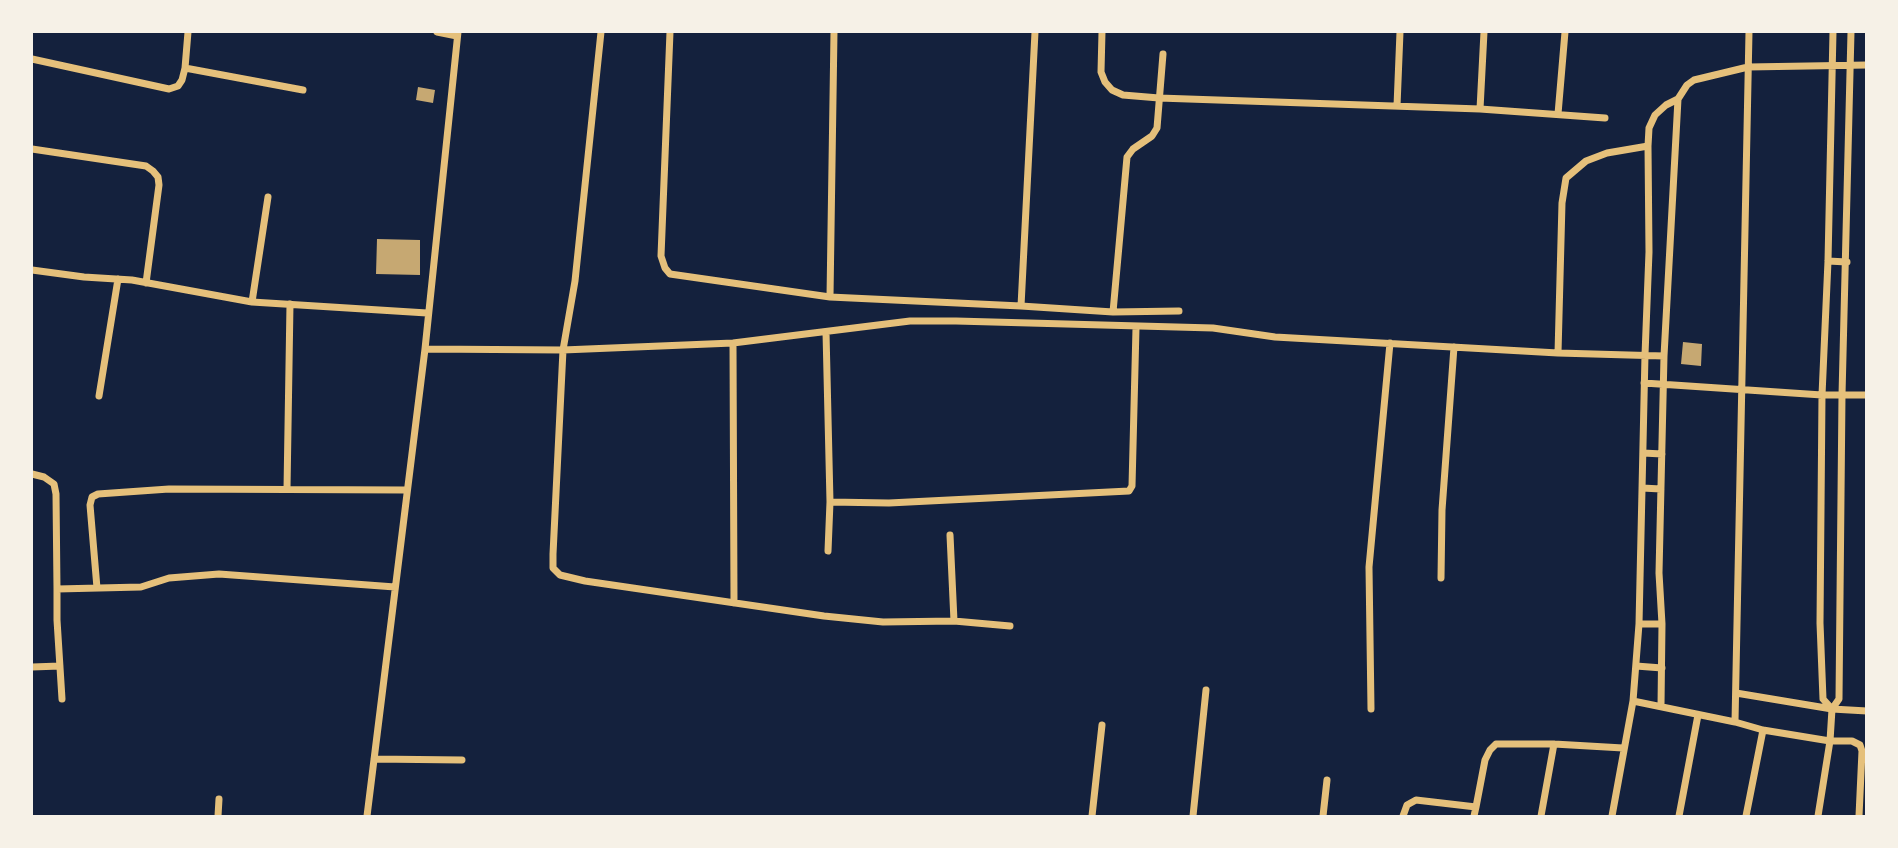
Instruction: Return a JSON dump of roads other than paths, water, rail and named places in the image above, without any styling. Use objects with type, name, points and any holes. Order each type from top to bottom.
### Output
[{"type":"street","points":[[32,59],[169,89],[178,86],[185,68],[188,32]]},
{"type":"street","points":[[367,817],[425,349],[458,34],[437,32]]},
{"type":"street","points":[[601,32],[575,281],[563,350],[553,568],[560,575],[573,579],[883,622],[954,621],[1010,626]]},
{"type":"street","points":[[670,32],[661,256],[665,268],[676,276],[830,297],[1114,312],[1179,311]]},
{"type":"street","points":[[830,297],[834,32]]},
{"type":"street","points":[[1021,306],[1035,32]]},
{"type":"street","points":[[1102,32],[1101,72],[1112,90],[1123,95],[1480,109],[1605,118]]},
{"type":"street","points":[[1397,106],[1400,32]]},
{"type":"street","points":[[1480,109],[1484,32]]},
{"type":"street","points":[[1558,114],[1565,32]]},
{"type":"street","points":[[1735,722],[1749,32]]},
{"type":"street","points":[[1832,709],[1824,699],[1820,623],[1822,396],[1833,32]]},
{"type":"street","points":[[1818,817],[1830,741],[1832,709],[1839,699],[1842,396],[1851,32]]},
{"type":"street","points":[[1114,312],[1127,157],[1133,149],[1152,136],[1157,128],[1163,54]]},
{"type":"street","points":[[1661,706],[1662,624],[1659,573],[1664,356],[1678,100],[1694,79],[1748,67],[1867,65]]},
{"type":"street","points":[[185,68],[303,90]]},
{"type":"street","points":[[1612,817],[1633,701],[1639,624],[1649,252],[1649,128],[1655,115],[1666,105],[1678,100]]},
{"type":"street","points":[[1558,353],[1562,203],[1566,178],[1586,161],[1607,153],[1648,146]]},
{"type":"street","points":[[32,149],[146,166],[153,171],[158,177],[159,185],[146,283]]},
{"type":"street","points":[[1829,180],[1847,180]]},
{"type":"street","points":[[252,302],[268,197]]},
{"type":"street","points":[[1828,261],[1847,262]]},
{"type":"street","points":[[32,270],[146,283],[252,302],[427,313]]},
{"type":"street","points":[[99,396],[118,279]]},
{"type":"street","points":[[287,489],[290,304]]},
{"type":"street","points":[[425,349],[563,350],[733,343],[910,321],[1213,328],[1275,337],[1558,353],[1664,356]]},
{"type":"street","points":[[830,502],[889,503],[1129,491],[1132,486],[1136,328]]},
{"type":"street","points":[[825,331],[830,502],[828,551]]},
{"type":"street","points":[[733,343],[734,603]]},
{"type":"street","points":[[1371,709],[1369,568],[1390,343]]},
{"type":"street","points":[[1441,578],[1442,510],[1454,347]]},
{"type":"street","points":[[1644,383],[1822,396],[1867,395]]},
{"type":"street","points":[[1643,453],[1662,454]]},
{"type":"street","points":[[32,474],[44,477],[54,484],[56,494],[62,699]]},
{"type":"street","points":[[1642,488],[1661,489]]},
{"type":"street","points":[[97,588],[90,505],[92,497],[98,494],[169,489],[406,491]]},
{"type":"street","points":[[950,535],[954,621]]},
{"type":"street","points":[[1641,572],[1659,573]]},
{"type":"street","points":[[57,589],[141,587],[169,578],[219,574],[395,587]]},
{"type":"street","points":[[1639,624],[1662,624]]},
{"type":"street","points":[[32,667],[60,666]]},
{"type":"street","points":[[1636,666],[1662,668]]},
{"type":"street","points":[[1193,817],[1206,690]]},
{"type":"street","points":[[1736,693],[1832,709],[1867,711]]},
{"type":"street","points":[[1633,701],[1763,730],[1830,741],[1852,741],[1860,745],[1859,817]]},
{"type":"street","points":[[1679,817],[1698,715]]},
{"type":"street","points":[[1092,817],[1102,725]]},
{"type":"street","points":[[1746,817],[1763,730]]},
{"type":"street","points":[[1474,817],[1485,760],[1496,744],[1623,748]]},
{"type":"street","points":[[1541,817],[1554,744]]},
{"type":"street","points":[[374,759],[462,760]]},
{"type":"street","points":[[1323,817],[1327,780]]},
{"type":"street","points":[[218,817],[219,799]]},
{"type":"street","points":[[1403,817],[1407,805],[1416,800],[1476,807]]}]
